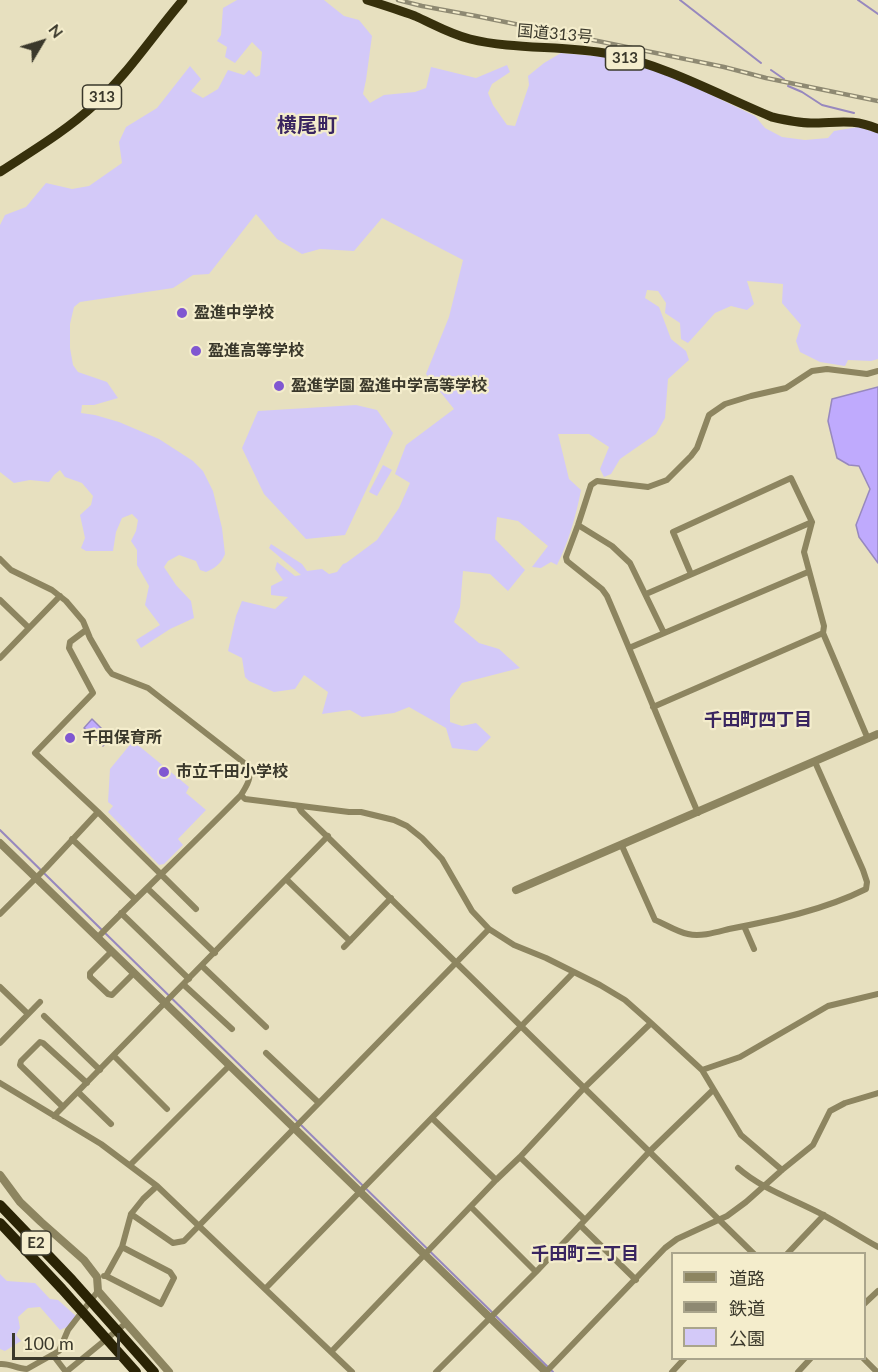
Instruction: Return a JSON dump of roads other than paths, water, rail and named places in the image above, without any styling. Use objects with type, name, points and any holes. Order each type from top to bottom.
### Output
[{"type":"highway","name":"313","points":[[0,172],[77,119],[93,105],[117,81],[183,0]]},
{"type":"highway","name":"国道313号","points":[[367,0],[398,9],[467,39],[609,54],[639,62],[673,74],[772,117],[811,123],[857,122],[878,129]]},
{"type":"highway","name":"E2","points":[[0,1205],[72,1280],[154,1372]]},
{"type":"highway","name":"E2","points":[[0,1223],[136,1372]]},
{"type":"street","points":[[698,813],[602,589],[567,561],[566,557],[591,485],[597,481],[648,487],[667,480],[697,448],[709,415],[725,404],[786,388],[812,371],[827,369],[867,374],[878,372]]},
{"type":"street","points":[[691,574],[673,532],[791,478],[812,522],[804,552],[824,626],[823,633],[868,739]]},
{"type":"street","points":[[646,594],[812,522]]},
{"type":"street","points":[[578,525],[612,546],[630,563],[664,633]]},
{"type":"street","points":[[0,559],[11,570],[52,590],[66,601],[83,621],[112,674],[148,688],[249,769],[250,780],[241,795],[102,933]]},
{"type":"street","points":[[629,648],[808,572]]},
{"type":"street","points":[[0,658],[60,596]]},
{"type":"street","points":[[0,600],[29,628]]},
{"type":"street","points":[[86,630],[70,642],[69,648],[93,693],[35,753],[196,909]]},
{"type":"street","points":[[653,707],[823,633]]},
{"type":"street","points":[[0,646],[6,652]]},
{"type":"street","points":[[516,890],[878,734]]},
{"type":"street","points":[[621,846],[655,920],[688,934],[700,935],[744,926],[843,901],[866,890],[867,882],[815,762]]},
{"type":"street","points":[[241,795],[245,799],[361,812],[394,820],[407,826],[437,852],[472,911],[489,929],[514,945],[546,958],[625,1000],[702,1070],[741,1134],[782,1170]]},
{"type":"street","points":[[298,806],[752,1252]]},
{"type":"street","points":[[0,914],[98,812]]},
{"type":"street","points":[[54,1116],[328,836]]},
{"type":"street","points":[[72,839],[135,899]]},
{"type":"street","points":[[0,843],[102,933],[112,951],[135,973],[170,999],[230,1065],[298,1125],[548,1370],[665,1248],[677,1239],[719,1220],[746,1202],[813,1145],[830,1111],[845,1103],[878,1093]]},
{"type":"street","points":[[287,880],[350,941]]},
{"type":"street","points":[[147,888],[215,953]]},
{"type":"street","points":[[344,947],[391,898]]},
{"type":"street","points":[[121,913],[189,979]]},
{"type":"street","points":[[744,926],[754,950]]},
{"type":"street","points":[[131,1214],[173,1243],[184,1241],[489,929]]},
{"type":"street","points":[[112,951],[90,973],[90,977],[112,995],[135,973]]},
{"type":"street","points":[[202,966],[266,1027]]},
{"type":"street","points":[[265,1289],[573,973]]},
{"type":"street","points":[[184,985],[232,1029]]},
{"type":"street","points":[[0,987],[27,1014]]},
{"type":"street","points":[[702,1070],[740,1057],[828,1006],[878,994]]},
{"type":"street","points":[[0,1042],[40,1002]]},
{"type":"street","points":[[44,1016],[99,1070]]},
{"type":"street","points":[[331,1352],[584,1088],[651,1023]]},
{"type":"street","points":[[0,1029],[7,1036]]},
{"type":"street","points":[[63,1107],[20,1065],[21,1061],[40,1042],[87,1083]]},
{"type":"street","points":[[266,1053],[319,1103]]},
{"type":"street","points":[[114,1056],[167,1109]]},
{"type":"street","points":[[130,1165],[230,1065]]},
{"type":"street","points":[[0,1083],[101,1144],[157,1186],[352,1372]]},
{"type":"street","points":[[436,1372],[536,1272],[649,1152],[714,1090]]},
{"type":"street","points":[[78,1092],[111,1124]]},
{"type":"street","points":[[432,1118],[496,1180]]},
{"type":"street","points":[[520,1157],[636,1280]]},
{"type":"street","points":[[738,1168],[749,1178],[824,1215],[878,1248]]},
{"type":"street","points":[[0,1175],[20,1202],[84,1260],[97,1277],[98,1291],[169,1372]]},
{"type":"street","points":[[106,1276],[122,1247],[131,1214],[157,1186]]},
{"type":"street","points":[[471,1207],[536,1272]]},
{"type":"street","points":[[789,1252],[824,1215]]},
{"type":"street","points":[[97,1277],[106,1276],[161,1304],[174,1278],[170,1272],[122,1247]]},
{"type":"street","points":[[0,1364],[7,1363],[27,1369],[59,1351],[68,1330],[98,1291]]},
{"type":"street","points":[[866,1302],[878,1291]]},
{"type":"street","points":[[53,1355],[66,1372],[126,1323]]},
{"type":"street","points":[[672,1372],[684,1360]]},
{"type":"street","points":[[798,1372],[810,1360]]},
{"type":"street","points":[[864,1360],[877,1372]]},
{"type":"waterway","points":[[680,0],[761,63]]},
{"type":"waterway","points":[[858,0],[878,14]]},
{"type":"waterway","points":[[771,70],[784,79]]},
{"type":"waterway","points":[[788,86],[822,105],[854,113]]},
{"type":"waterway","points":[[0,830],[553,1372]]},
{"type":"railway","points":[[398,0],[878,101]]},
{"type":"place","name":"盈進中学校","points":[[182,313]]},
{"type":"place","name":"盈進高等学校","points":[[196,351]]},
{"type":"place","name":"盈進学園 盈進中学高等学校","points":[[279,386]]},
{"type":"place","name":"千田保育所","points":[[70,738]]},
{"type":"place","name":"市立千田小学校","points":[[164,772]]},
{"type":"district","name":"横尾町","points":[[307,126]]},
{"type":"district","name":"千田町四丁目","points":[[758,720]]},
{"type":"district","name":"千田町三丁目","points":[[585,1254]]}]
